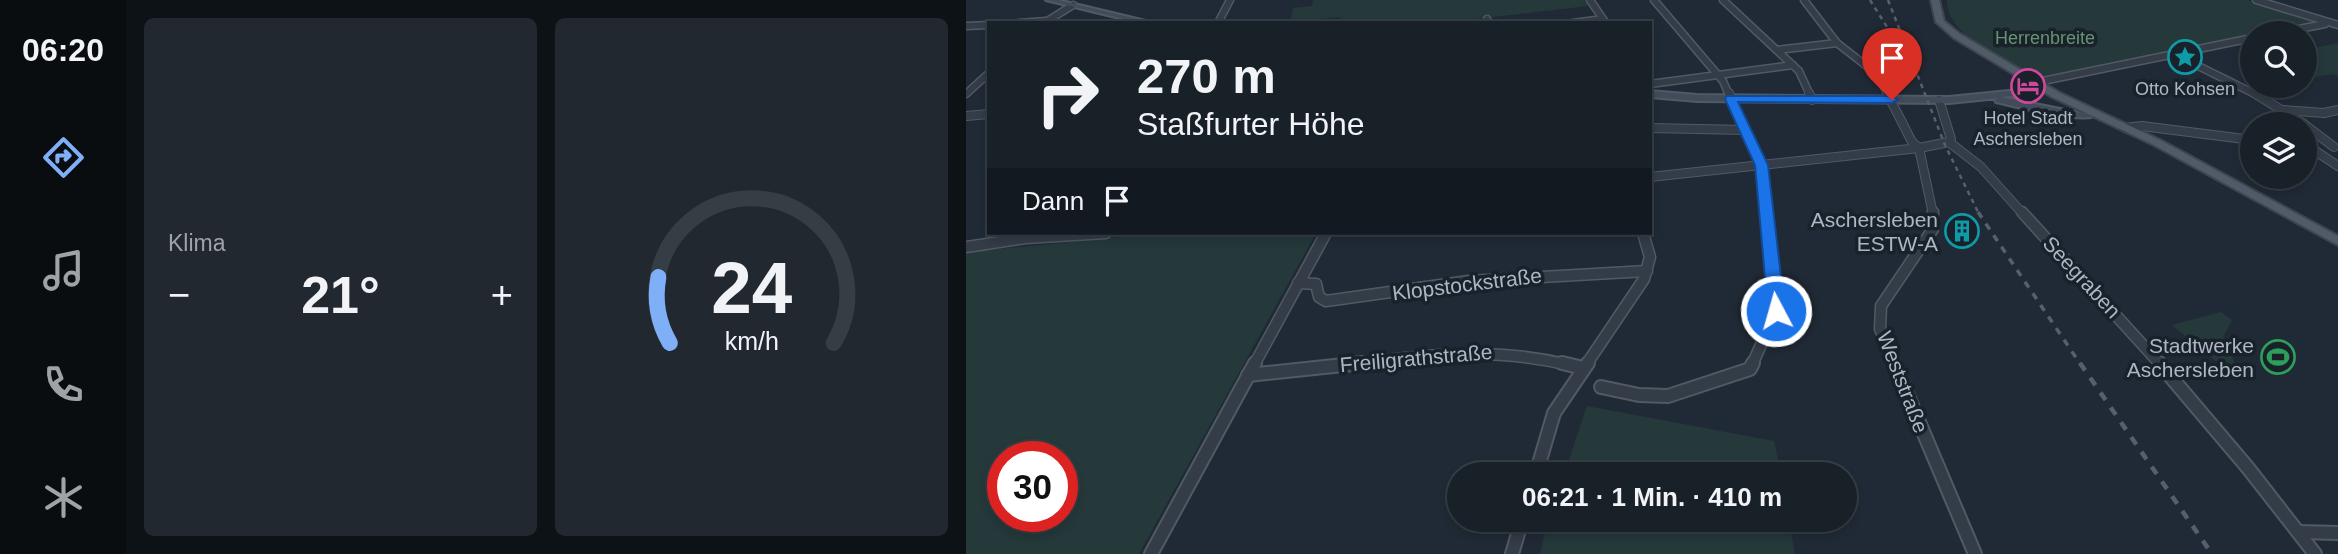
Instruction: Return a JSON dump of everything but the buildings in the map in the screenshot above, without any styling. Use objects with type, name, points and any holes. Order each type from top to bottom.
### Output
[{"type":"main road","points":[[1049,0],[1143,21]]},
{"type":"main road","points":[[1935,0],[1937,16],[1946,28],[2048,90],[2338,241]]},
{"type":"main road","points":[[1652,94],[1731,99],[1939,100],[1985,98],[2048,90]]},
{"type":"main road","points":[[2013,94],[2011,99],[2019,104]]},
{"type":"main road","points":[[1985,98],[2080,116],[2097,114]]},
{"type":"street","points":[[1220,21],[1230,0]]},
{"type":"street","points":[[1590,0],[1604,21]]},
{"type":"street","points":[[1601,387],[1647,396],[1675,395],[1731,372],[1750,369],[1776,311],[1761,165],[1719,75],[1654,0]]},
{"type":"street","points":[[1723,0],[1793,65],[1806,83],[1812,100]]},
{"type":"street","name":"Weststraße","points":[[1804,0],[1837,43],[1876,72],[1912,142],[1919,148],[1933,204],[1933,229],[1881,306],[1880,329],[1975,554]]},
{"type":"street","points":[[2256,0],[2338,25]]},
{"type":"street","points":[[1047,21],[1073,5]]},
{"type":"street","points":[[2317,25],[2327,23]]},
{"type":"street","points":[[966,26],[987,24]]},
{"type":"street","points":[[2038,82],[2240,40]]},
{"type":"street","points":[[1777,50],[1837,43]]},
{"type":"street","points":[[2175,54],[2235,82],[2284,112]]},
{"type":"street","points":[[1652,84],[1793,65]]},
{"type":"street","points":[[966,94],[987,75]]},
{"type":"street","points":[[1652,177],[1919,148],[1949,142],[1951,139],[1939,100]]},
{"type":"street","points":[[2281,110],[2338,113]]},
{"type":"street","points":[[966,116],[987,114]]},
{"type":"street","points":[[2125,128],[2142,126],[2240,138]]},
{"type":"street","points":[[1652,128],[1745,130]]},
{"type":"street","points":[[2317,134],[2336,147]]},
{"type":"street","name":"Seegraben","points":[[1949,142],[1959,148],[2131,328],[2236,452],[2315,554]]},
{"type":"street","points":[[2317,146],[2336,147]]},
{"type":"street","points":[[2317,153],[2338,166]]},
{"type":"street","points":[[966,247],[1025,235],[1042,239],[1085,235]]},
{"type":"street","points":[[1151,554],[1325,235]]},
{"type":"street","points":[[1540,462],[1554,413],[1647,271],[1650,257],[1644,235]]},
{"type":"street","name":"Klopstockstraße","points":[[1298,283],[1316,284],[1319,297],[1326,301],[1494,279],[1647,271]]},
{"type":"street","name":"Freiligrathstraße","points":[[1248,375],[1393,357],[1495,351],[1559,360],[1583,368]]},
{"type":"street","points":[[1513,554],[1519,532]]},
{"type":"street","points":[[2299,532],[2338,533]]},
{"type":"green space","points":[[1313,0],[1585,0],[1588,6],[1460,21],[1340,21],[1340,17],[1290,21],[1293,8],[1312,6]]},
{"type":"green space","name":"Herrenbreite","points":[[1947,0],[2248,0],[2314,21],[2240,21],[2240,37],[2046,76],[2034,74],[1980,45],[1967,36],[1950,13]]},
{"type":"green space","points":[[2338,43],[2338,76],[2332,74],[2317,77],[2317,47]]},
{"type":"green space","points":[[1142,235],[1315,235],[1139,554],[966,554],[966,252]]},
{"type":"green space","points":[[2221,312],[2232,320],[2223,337],[2236,366],[2225,369],[2172,325]]},
{"type":"green space","points":[[1587,406],[1774,441],[1778,462],[1568,462]]},
{"type":"green space","points":[[1545,532],[1791,532],[1795,554],[1540,554]]},
{"type":"railway","points":[[1870,0],[1899,46]]},
{"type":"railway","points":[[1888,0],[1945,145],[1978,212]]},
{"type":"railway","points":[[1978,212],[2081,365]]},
{"type":"railway","points":[[2080,363],[2212,554]]},
{"type":"place","name":"Otto Kohsen","points":[[2185,57]]},
{"type":"place","name":"Hotel Stadt Aschersleben","points":[[2028,86]]},
{"type":"place","name":"Aschersleben ESTW-A","points":[[1962,231]]},
{"type":"place","name":"Stadtwerke Aschersleben","points":[[2278,357]]},
{"type":"route","points":[[1776,311],[1761,165],[1731,99],[1892,100]]}]
